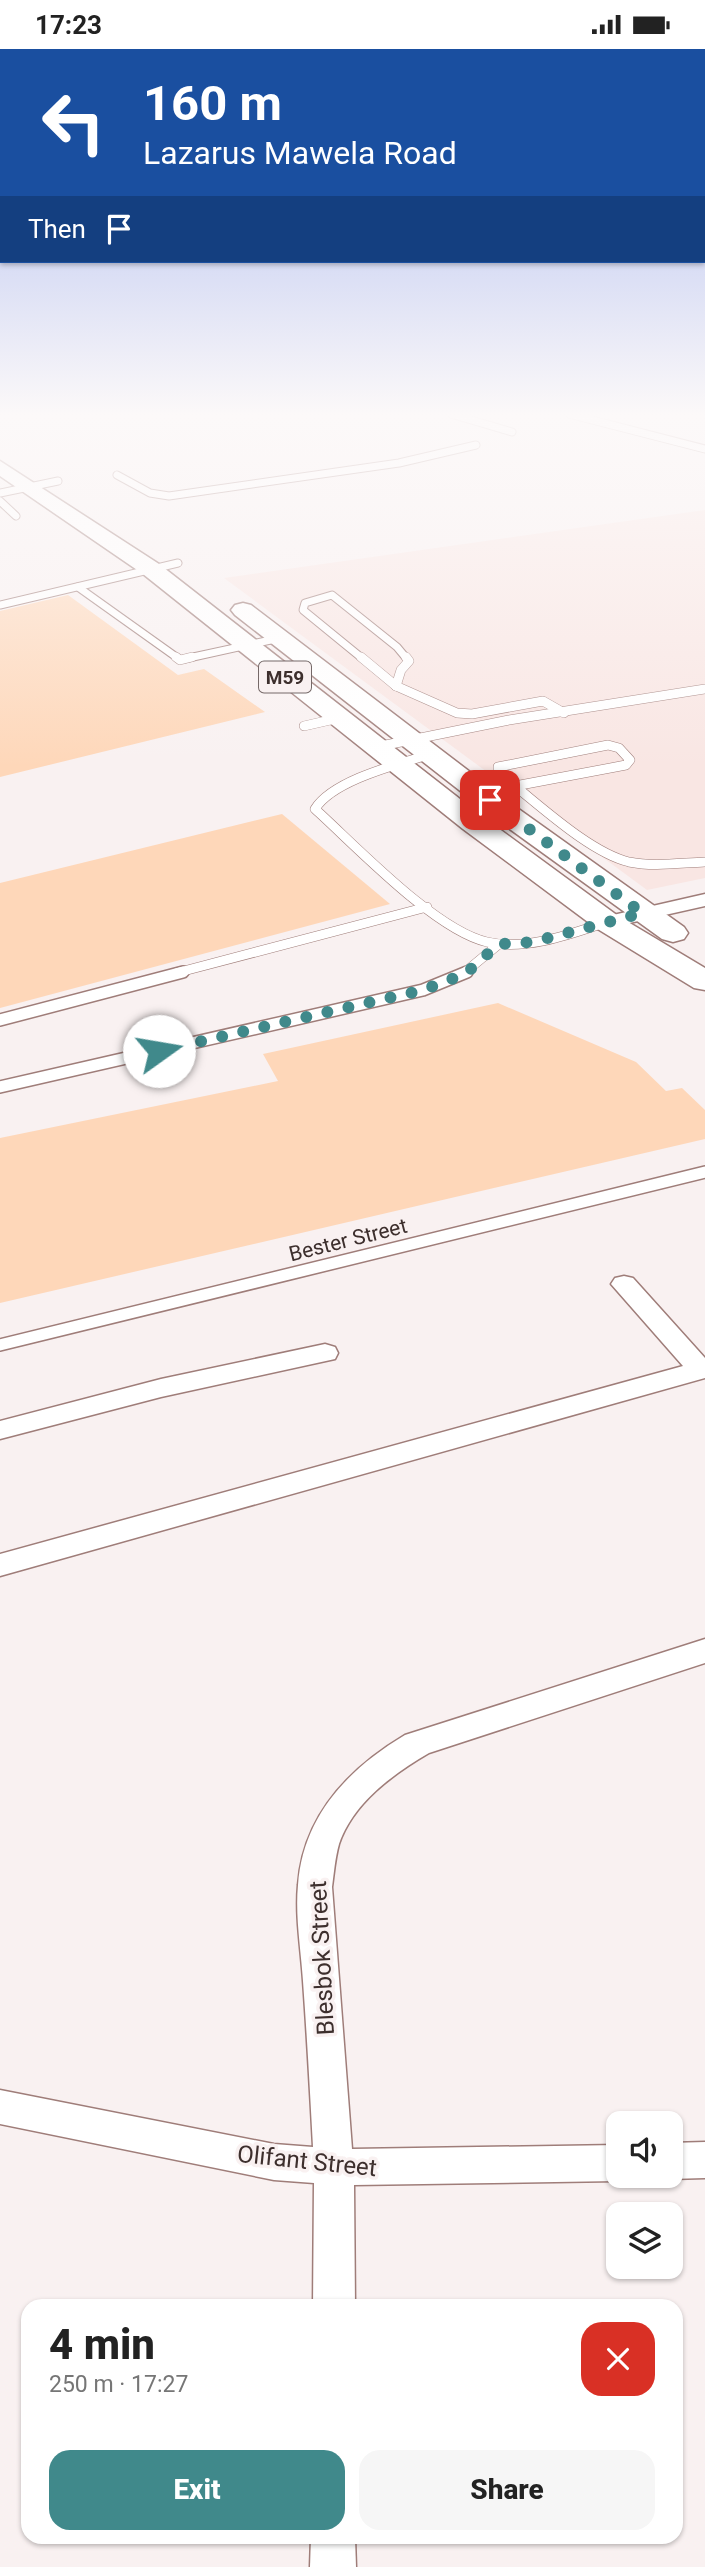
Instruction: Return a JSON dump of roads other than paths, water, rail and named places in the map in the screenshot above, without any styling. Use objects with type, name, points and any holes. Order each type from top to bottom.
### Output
[{"type":"main road","name":"M59","points":[[97,532],[151,569],[339,718],[403,751],[642,913],[705,952]]},
{"type":"main road","points":[[133,532],[200,579]]},
{"type":"main road","name":"M59","points":[[225,597],[280,638],[403,751],[607,922],[705,981]]},
{"type":"street","points":[[607,922],[705,900]]},
{"type":"street","points":[[0,1565],[703,1369],[624,1284]]},
{"type":"street","points":[[0,1430],[161,1388],[325,1353]]},
{"type":"street","name":"Blesbok Street","points":[[334,2299],[334,2167],[315,1887],[322,1844],[342,1809],[366,1780],[388,1760],[418,1744],[705,1651]]},
{"type":"street","name":"Olifant Street","points":[[0,2107],[274,2162],[376,2169],[606,2163]]},
{"type":"street","points":[[683,2161],[705,2160]]},
{"type":"street","points":[[332,2567],[333,2544]]},
{"type":"lane","points":[[0,605],[178,563]]},
{"type":"lane","points":[[78,587],[180,660],[280,638]]},
{"type":"lane","points":[[396,685],[401,670],[409,661],[397,646],[332,595],[305,603],[303,610],[396,685],[457,713],[472,714],[543,701],[564,713]]},
{"type":"lane","points":[[607,922],[533,942],[499,944],[474,939],[460,933],[428,907],[314,806],[331,793],[403,751],[564,713],[705,689]]},
{"type":"lane","points":[[304,726],[339,718]]},
{"type":"lane","points":[[515,786],[626,765],[630,760],[619,748],[608,745],[516,761],[498,767],[498,772],[515,786],[613,858],[636,863],[705,862]]},
{"type":"lane","points":[[0,1020],[428,907]]},
{"type":"lane","points":[[0,1087],[423,990],[465,974],[499,944]]},
{"type":"lane","name":"Bester Street","points":[[0,1345],[705,1172]]}]
